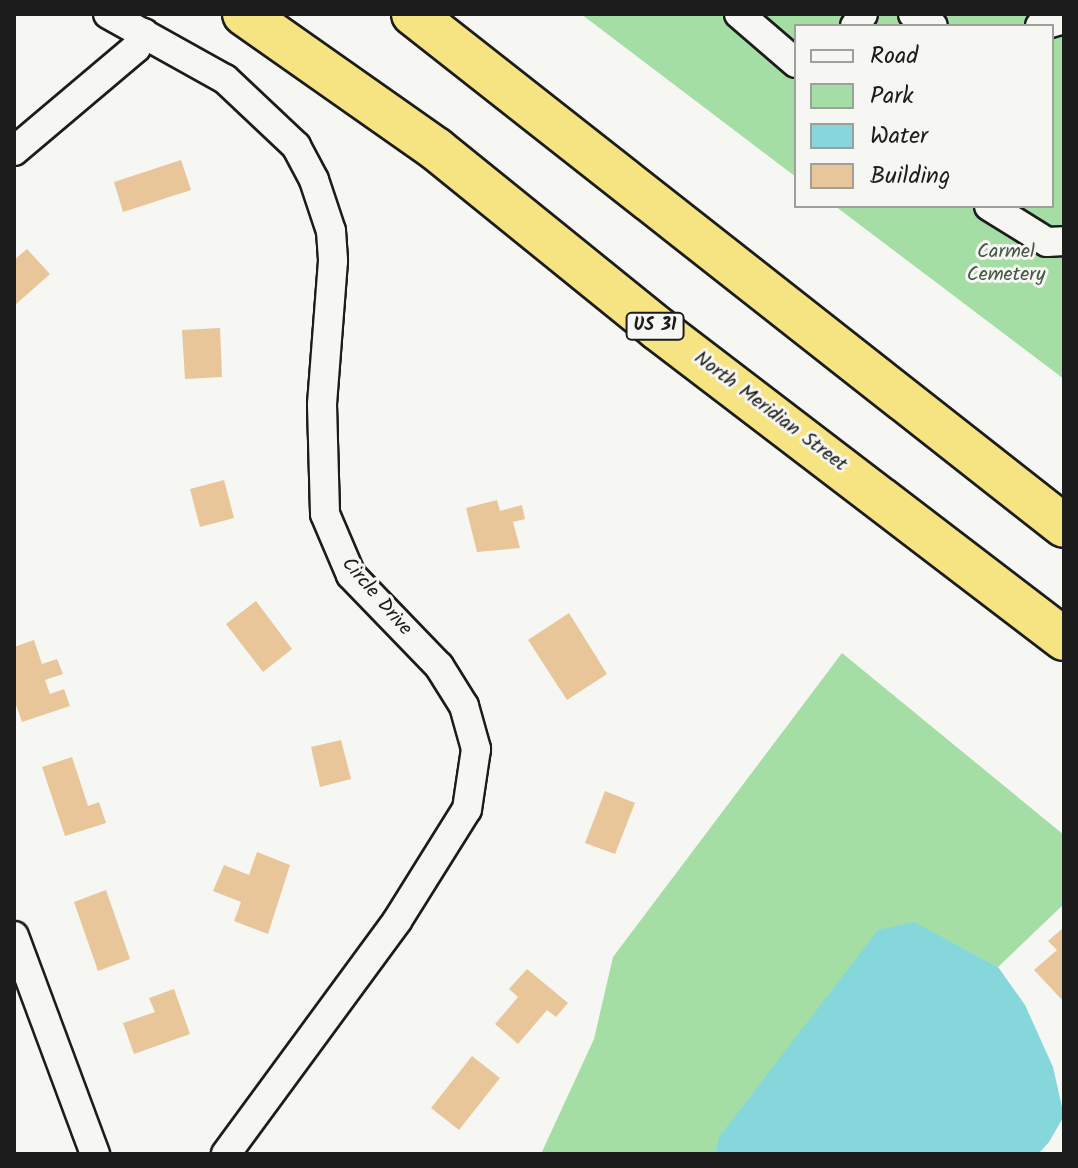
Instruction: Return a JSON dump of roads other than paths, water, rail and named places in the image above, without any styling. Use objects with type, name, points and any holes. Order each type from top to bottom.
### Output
[{"type":"highway","name":"North Meridian Street","points":[[244,14],[436,149],[657,328],[1064,639]]},
{"type":"highway","points":[[413,14],[1064,526]]},
{"type":"street","name":"Circle Drive","points":[[108,14],[225,79],[296,146],[314,180],[331,231],[333,261],[322,405],[325,514],[351,575],[439,666],[464,706],[476,749],[467,809],[397,921],[226,1154]]},
{"type":"street","points":[[739,14],[794,61]]},
{"type":"street","points":[[14,151],[136,48],[144,33]]},
{"type":"street","points":[[992,208],[1047,242],[1064,241]]},
{"type":"street","points":[[14,936],[95,1154]]},
{"type":"water","points":[[914,922],[998,967],[1025,1005],[1053,1067],[1064,1116],[1049,1142],[1038,1154],[715,1154],[719,1137],[878,930]]},
{"type":"park label","name":"Carmel Cemetery","points":[[1006,264]]}]
